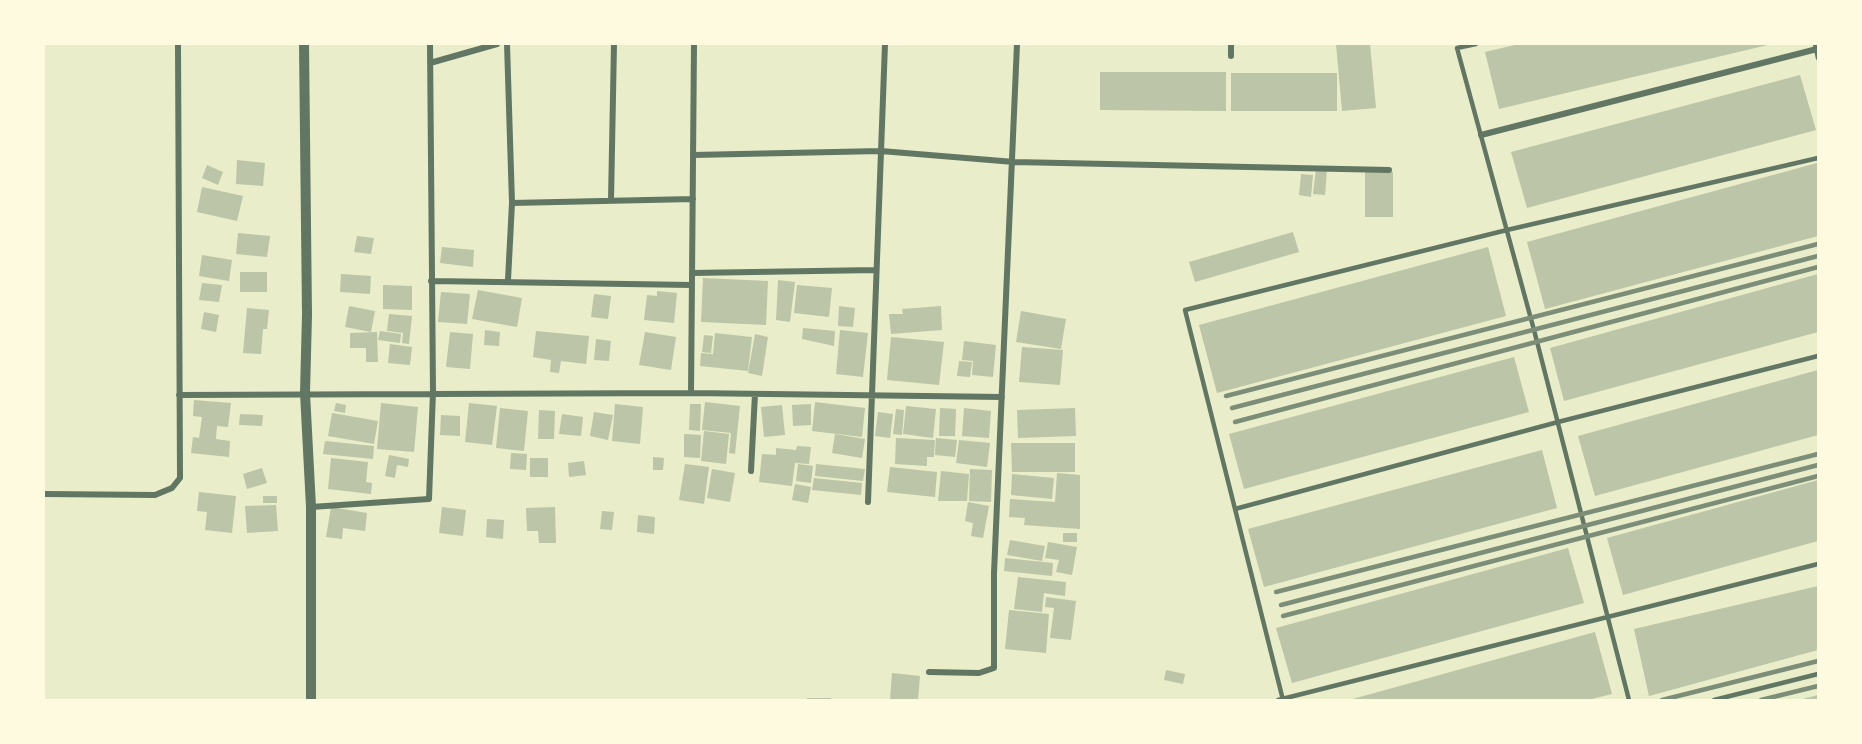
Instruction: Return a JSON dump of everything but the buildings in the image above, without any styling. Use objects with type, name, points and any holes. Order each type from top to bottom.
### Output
[{"type":"street","points":[[44,495],[155,495],[172,488],[180,478],[178,44]]},
{"type":"street","points":[[304,44],[307,315],[305,393],[311,507],[311,700]]},
{"type":"street","points":[[311,507],[429,499],[433,392],[430,44]]},
{"type":"street","points":[[430,63],[497,44]]},
{"type":"street","points":[[507,44],[512,203],[508,280]]},
{"type":"street","points":[[611,200],[614,44]]},
{"type":"street","points":[[691,393],[694,44]]},
{"type":"street","points":[[868,502],[874,393],[876,270],[885,44]]},
{"type":"street","points":[[929,672],[979,673],[994,668],[994,573],[1014,162],[1017,44]]},
{"type":"street","points":[[1231,44],[1231,56]]},
{"type":"street","points":[[1481,135],[1816,46]]},
{"type":"street","points":[[693,155],[881,151],[1014,162],[1389,170]]},
{"type":"street","points":[[512,203],[693,199]]},
{"type":"street","points":[[692,273],[876,270]]},
{"type":"street","points":[[431,280],[692,285]]},
{"type":"street","points":[[179,395],[433,392],[874,393],[1002,397]]},
{"type":"street","points":[[751,471],[755,394]]},
{"type":"lane","points":[[1476,44],[1457,48],[1558,422],[1629,700]]},
{"type":"lane","points":[[1816,46],[1818,58]]},
{"type":"lane","points":[[1818,158],[1507,230],[1185,310],[1281,700],[1818,564]]},
{"type":"lane","points":[[1235,509],[1558,422],[1818,356]]},
{"type":"lane","points":[[1714,700],[1818,674]]},
{"type":"railway","points":[[1226,396],[1818,244]]},
{"type":"railway","points":[[1232,408],[1818,256]]},
{"type":"railway","points":[[1235,422],[1818,267]]},
{"type":"railway","points":[[1276,592],[1818,454]]},
{"type":"railway","points":[[1281,605],[1818,465]]},
{"type":"railway","points":[[1283,616],[1818,476]]},
{"type":"railway","points":[[1662,700],[1818,661]]},
{"type":"railway","points":[[1761,700],[1818,686]]}]
